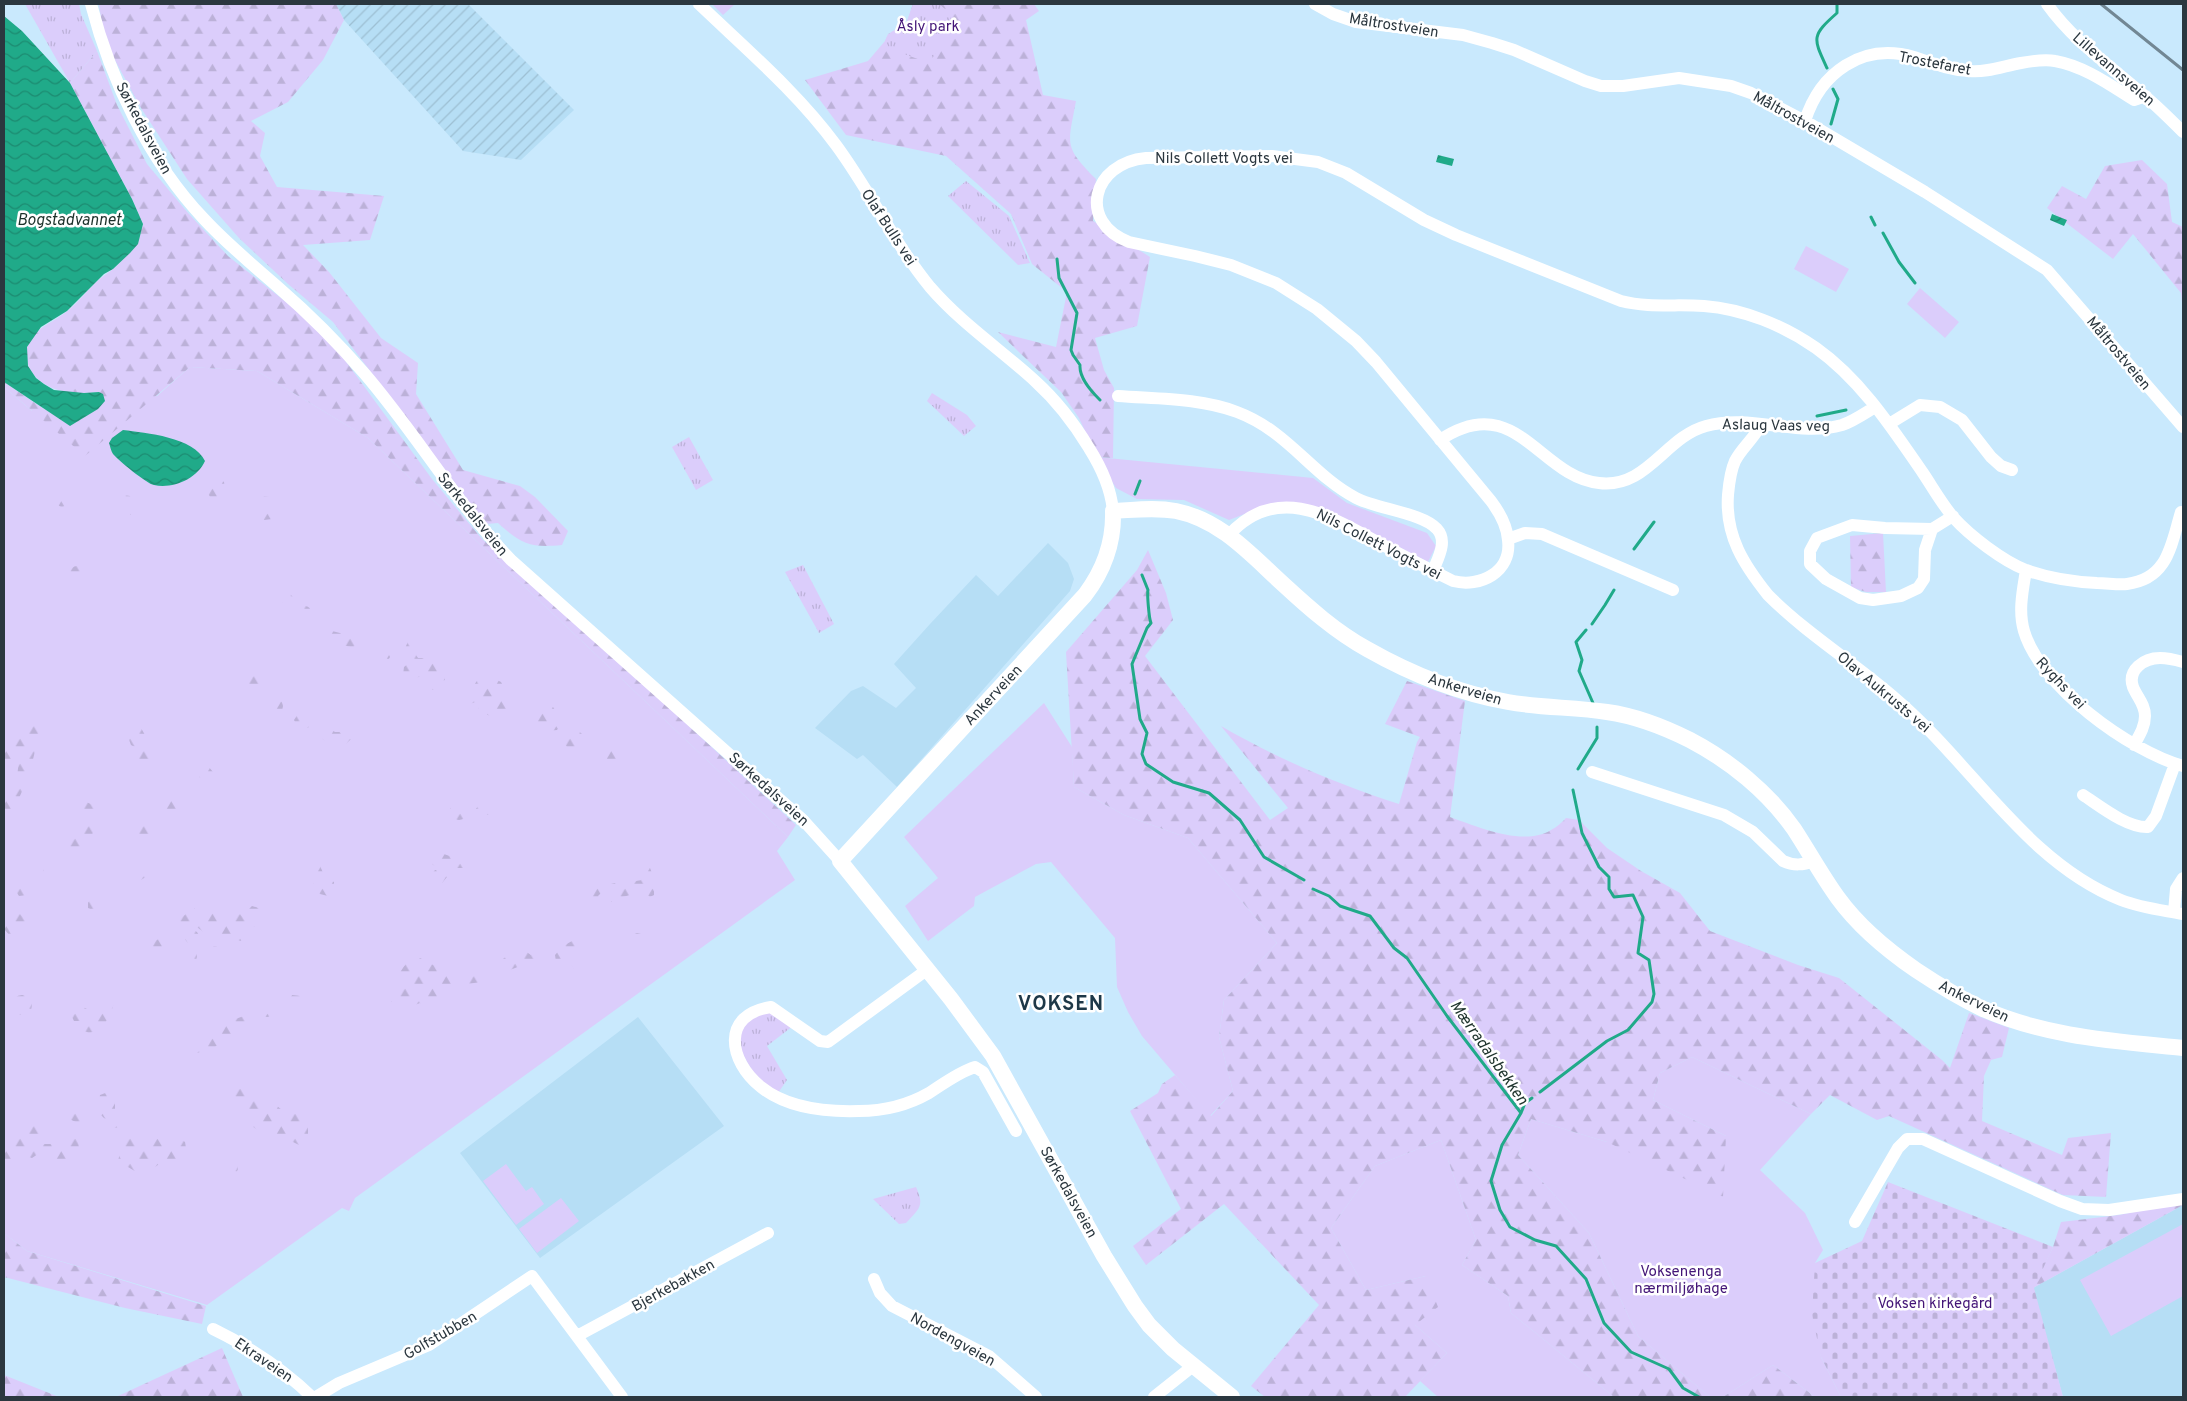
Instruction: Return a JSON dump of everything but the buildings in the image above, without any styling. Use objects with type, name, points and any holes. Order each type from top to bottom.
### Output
[{"type":"main road","name":"Ankerveien","points":[[840,861],[1085,595],[1098,576],[1107,557],[1113,531],[1113,511],[1154,509],[1179,512],[1202,519],[1229,535],[1303,603],[1339,631],[1367,649],[1415,673],[1450,687],[1506,701],[1628,716],[1659,726],[1694,742],[1726,763],[1764,794],[1793,828],[1840,900],[1868,932],[1904,962],[1967,1000],[2012,1020],[2061,1033],[2112,1041],[2183,1048]]},
{"type":"main road","name":"Sørkedalsveien","points":[[840,861],[968,1020],[999,1065],[1123,1289],[1154,1329],[1193,1366],[1232,1397]]},
{"type":"street","name":"Sørkedalsveien","points":[[91,4],[103,42],[138,124],[160,161],[198,212],[228,243],[310,316],[355,363],[379,391],[475,520],[511,560],[781,800],[818,835],[840,861]]},
{"type":"street","name":"Olaf Bulls vei","points":[[699,4],[773,74],[827,134],[851,167],[906,255],[939,297],[966,323],[1042,388],[1065,413],[1086,443]]},
{"type":"street","name":"Måltrostveien","points":[[1314,4],[1333,14],[1356,22],[1463,35],[1492,43],[1514,50],[1601,86],[1623,86],[1679,78],[1731,86],[1751,93],[1804,121],[1925,192],[2047,270],[2183,427]]},
{"type":"street","name":"Lillevannsveien","points":[[2047,4],[2077,39],[2146,96],[2183,132]]},
{"type":"street","name":"Trostefaret","points":[[1804,121],[1811,101],[1825,82],[1848,64],[1869,56],[1879,55],[1913,57],[1936,65],[1980,72],[2023,63],[2055,61],[2096,76],[2134,100],[2146,96]]},
{"type":"street","name":"Nils Collett Vogts vei","points":[[1229,535],[1247,519],[1264,512],[1287,508],[1306,509],[1334,518],[1432,571],[1460,583],[1476,583],[1501,567],[1507,556],[1508,539],[1504,523],[1497,510],[1360,345],[1332,320],[1301,297],[1276,283],[1231,265],[1129,242],[1113,234],[1103,223],[1098,210],[1099,188],[1109,173],[1124,162],[1146,158],[1272,156],[1318,162],[1351,175],[1439,227],[1621,301],[1646,306],[1706,306],[1732,310],[1778,326],[1831,360],[1876,406],[1952,516],[1978,539],[2026,570],[2090,582],[2126,584],[2145,579],[2160,569],[2166,561],[2181,512]]},
{"type":"street","points":[[1118,396],[1216,406],[1236,412],[1263,425],[1279,436],[1347,493],[1372,505],[1424,520],[1436,527],[1442,536],[1442,541],[1440,553],[1432,571]]},
{"type":"street","points":[[1889,424],[1920,405],[1940,407],[1962,420],[1991,457],[2001,466],[2012,470]]},
{"type":"street","name":"Aslaug Vaas veg","points":[[1440,440],[1460,428],[1468,426],[1495,426],[1519,435],[1580,478],[1605,484],[1622,481],[1642,473],[1673,444],[1697,429],[1733,421],[1803,428],[1832,427],[1849,422],[1876,406]]},
{"type":"street","name":"Olav Aukrusts vei","points":[[1762,424],[1734,464],[1729,485],[1728,512],[1731,534],[1738,552],[1751,574],[1768,595],[1912,713],[2034,842],[2064,867],[2094,888],[2137,906],[2179,913],[2176,889],[2183,878]]},
{"type":"street","name":"Ankerveien","points":[[1086,443],[1105,479],[1111,495],[1113,511]]},
{"type":"street","points":[[1932,529],[1925,550],[1924,579],[1918,588],[1901,596],[1873,600],[1860,598],[1826,579],[1810,564],[1810,551],[1817,538],[1852,525],[1932,529],[1952,516]]},
{"type":"street","points":[[1508,539],[1525,533],[1542,534],[1673,590]]},
{"type":"street","name":"Ryghs vei","points":[[2026,570],[2023,590],[2023,630],[2034,655],[2048,674],[2095,718],[2134,745],[2179,765],[2156,816],[2148,827],[2121,819],[2083,795]]},
{"type":"street","points":[[2134,745],[2141,732],[2145,718],[2144,706],[2132,682],[2134,670],[2144,662],[2156,658],[2183,662]]},
{"type":"street","points":[[1592,772],[1724,815],[1753,832],[1783,861],[1789,864],[1801,865],[1814,861]]},
{"type":"street","points":[[928,969],[828,1042],[820,1041],[772,1007],[757,1009],[741,1020],[735,1032],[736,1054],[753,1080],[772,1094],[808,1108],[842,1112],[904,1105],[975,1067],[983,1072],[1016,1131]]},
{"type":"street","points":[[1855,1222],[1898,1148],[1907,1139],[1923,1139],[2060,1201],[2082,1209],[2109,1210],[2183,1199]]},
{"type":"street","name":"Bjerkebakken","points":[[577,1336],[768,1233]]},
{"type":"street","name":"Golfstubben","points":[[316,1397],[339,1384],[429,1345],[532,1276],[577,1336]]},
{"type":"street","name":"Nordengveien","points":[[874,1279],[880,1293],[892,1306],[989,1356],[1036,1397]]},
{"type":"street","name":"Ekraveien","points":[[213,1329],[236,1340],[276,1365],[312,1397]]},
{"type":"street","points":[[577,1336],[616,1395]]},
{"type":"street","points":[[1154,1397],[1193,1366]]},
{"type":"shaded area","points":[[336,4],[468,4],[574,110],[521,160],[463,151],[344,20]]},
{"type":"shaded area","points":[[1048,543],[1068,563],[1074,579],[1070,591],[897,787],[863,755],[857,759],[815,728],[851,691],[863,686],[896,708],[916,688],[894,664],[930,624],[976,575],[998,596]]},
{"type":"shaded area","points":[[638,1017],[724,1126],[540,1258],[460,1153]]},
{"type":"shaded area","points":[[2183,1205],[2183,1397],[2063,1397],[2033,1288]]},
{"type":"green space","points":[[25,4],[79,4],[81,14],[97,51],[70,83]]},
{"type":"green space","points":[[99,4],[336,4],[344,20],[323,60],[288,102],[251,121],[265,133],[260,156],[277,187],[384,196],[370,240],[303,245],[329,272],[381,338],[418,363],[416,394],[463,470],[520,486],[535,497],[568,531],[562,545],[534,545],[513,536],[498,523],[486,524],[333,322],[288,284],[239,238],[187,179],[141,108],[104,40]]},
{"type":"green space","points":[[712,4],[735,4],[723,15]]},
{"type":"green space","points":[[913,4],[1034,4],[1039,11],[1026,20],[1043,95],[1076,101],[1071,127],[1071,144],[1078,159],[1096,179],[1093,221],[1150,257],[1137,326],[1095,338],[1104,370],[1114,388],[1113,458],[1097,457],[1079,418],[1061,392],[998,332],[1056,347],[1067,292],[1032,264],[1011,214],[946,156],[846,135],[805,80],[868,61],[885,41],[888,34],[905,27]]},
{"type":"green space","name":"Åsly park","points":[[913,4],[939,4],[946,10],[952,21],[953,34],[945,40],[929,63],[890,49],[885,41],[893,31],[905,27]]},
{"type":"green space","points":[[97,51],[117,105],[147,164],[188,213],[228,256],[291,306],[336,348],[432,479],[482,539],[586,631],[796,825],[788,837],[368,438],[257,371],[190,367],[85,456],[4,387],[4,382],[69,426],[99,392],[75,393],[51,388],[32,372],[26,358],[26,349],[35,334],[66,312],[97,281],[122,260],[135,242],[143,224],[132,199],[70,83]]},
{"type":"green space","points":[[2142,160],[2167,184],[2172,222],[2183,227],[2183,313],[2181,293],[2133,234],[2113,259],[2047,208],[2062,186],[2086,199],[2105,166]]},
{"type":"green space","points":[[966,181],[1009,216],[1030,263],[1018,265],[948,196]]},
{"type":"green space","points":[[1806,246],[1849,269],[1836,292],[1794,269]]},
{"type":"green space","points":[[1920,288],[1959,322],[1945,338],[1907,304]]},
{"type":"green space","points":[[190,367],[257,371],[368,438],[788,837],[777,851],[795,880],[355,1198],[349,1211],[342,1208],[207,1305],[27,1251],[4,1233],[4,387],[32,411],[157,396]]},
{"type":"green space","points":[[932,393],[967,415],[976,426],[964,436],[927,401]]},
{"type":"green space","points":[[689,437],[713,480],[696,490],[672,447]]},
{"type":"green space","points":[[1097,457],[1313,478],[1347,503],[1427,533],[1436,546],[1428,562],[1339,516],[1265,506],[1229,520],[1184,500],[1137,499],[1116,488]]},
{"type":"green space","points":[[211,477],[218,477],[224,482],[225,489],[222,492],[223,495],[217,502],[211,499],[208,493],[211,489],[208,483]]},
{"type":"green space","points":[[62,495],[68,501],[62,507],[56,501]]},
{"type":"green space","points":[[123,495],[130,496],[134,511],[131,515],[127,512],[124,506],[125,503],[121,499]]},
{"type":"green space","points":[[264,496],[269,497],[272,501],[271,506],[276,514],[272,519],[264,520],[260,514],[264,509],[260,502]]},
{"type":"green space","points":[[1883,533],[1886,592],[1866,592],[1851,587],[1850,536]]},
{"type":"green space","points":[[376,547],[380,547],[384,553],[380,559],[376,559],[372,555],[372,551]]},
{"type":"green space","points":[[1148,550],[1166,593],[1173,620],[1145,656],[1270,820],[1288,808],[1221,726],[1308,770],[1399,804],[1420,737],[1385,724],[1407,681],[1465,701],[1450,817],[1501,834],[1528,837],[1540,835],[1551,830],[1566,818],[1579,820],[1607,848],[1641,871],[1680,893],[1710,931],[1798,965],[1839,978],[1950,1068],[1969,1013],[2009,1028],[2002,1057],[1991,1060],[1984,1076],[1982,1121],[2062,1155],[2068,1138],[2111,1133],[2106,1197],[2063,1195],[1889,1116],[1877,1120],[1830,1095],[1811,1114],[1692,1057],[1660,1073],[1653,1100],[1726,1136],[1723,1197],[1607,1142],[1531,1119],[1518,1155],[1589,1233],[1638,1336],[1710,1397],[1614,1397],[1511,1313],[1508,1296],[1462,1265],[1476,1240],[1441,1140],[1375,1166],[1331,1228],[1366,1290],[1426,1276],[1438,1307],[1415,1325],[1447,1353],[1405,1397],[1265,1397],[1251,1386],[1319,1305],[1224,1204],[1146,1265],[1133,1246],[1181,1209],[1130,1111],[1158,1093],[1162,1084],[1175,1075],[1211,1116],[1233,1091],[1219,1037],[1224,1000],[1277,943],[1188,838],[1124,815],[1074,787],[1066,652],[1137,570]]},
{"type":"green space","points":[[803,565],[834,624],[819,633],[785,572]]},
{"type":"green space","points":[[77,566],[82,568],[84,573],[82,578],[77,580],[72,578],[70,573],[72,568]]},
{"type":"green space","points":[[285,589],[290,589],[291,595],[294,598],[289,606],[282,602],[282,592]]},
{"type":"green space","points":[[303,606],[307,606],[311,612],[307,618],[303,618],[299,614],[299,610]]},
{"type":"green space","points":[[332,631],[345,632],[356,641],[354,648],[343,645],[343,640],[337,636],[333,638],[329,636]]},
{"type":"green space","points":[[408,642],[414,643],[418,647],[416,655],[418,658],[427,658],[445,674],[445,680],[439,682],[436,691],[427,687],[425,681],[427,676],[411,678],[403,675],[404,667],[410,662],[405,651]]},
{"type":"green space","points":[[381,649],[388,653],[390,657],[385,666],[377,661],[375,654]]},
{"type":"green space","points":[[250,675],[261,677],[260,685],[254,691],[245,687],[244,680]]},
{"type":"green space","points":[[486,678],[490,682],[497,680],[501,682],[507,693],[504,699],[511,705],[513,713],[505,718],[493,718],[478,708],[480,704],[478,701],[470,704],[466,698],[478,679]]},
{"type":"green space","points":[[276,699],[281,701],[283,706],[281,711],[276,713],[271,711],[269,706],[271,701]]},
{"type":"green space","points":[[545,702],[550,707],[553,707],[561,719],[559,722],[561,724],[557,730],[546,731],[533,718],[539,705]]},
{"type":"green space","points":[[1044,703],[1072,747],[1074,787],[1124,815],[1188,838],[1277,943],[1224,1000],[1219,1037],[1233,1091],[1210,1116],[1142,1036],[1128,1012],[1117,987],[1115,938],[1051,862],[1036,864],[975,897],[974,906],[928,941],[905,906],[938,878],[904,837]]},
{"type":"green space","points":[[298,714],[306,715],[311,722],[308,728],[298,728],[294,720]]},
{"type":"green space","points":[[28,722],[30,726],[36,725],[39,730],[38,738],[31,743],[30,750],[35,751],[28,780],[22,780],[17,777],[20,752],[14,749],[22,725]]},
{"type":"green space","points":[[141,728],[145,735],[143,741],[148,743],[153,749],[151,760],[145,764],[136,761],[133,754],[135,747],[131,745],[128,737],[132,730]]},
{"type":"green space","points":[[328,728],[335,732],[344,732],[351,739],[346,744],[339,742],[334,737],[325,741],[319,736],[321,730]]},
{"type":"green space","points":[[574,730],[581,733],[584,740],[581,747],[574,750],[567,747],[564,740],[567,733]]},
{"type":"green space","points":[[4,748],[7,748],[9,755],[13,756],[16,762],[13,769],[4,768]]},
{"type":"green space","points":[[614,750],[617,751],[617,761],[610,762],[607,761],[606,754],[607,751]]},
{"type":"green space","points":[[208,766],[213,772],[208,777],[200,778],[197,772],[200,767]]},
{"type":"green space","points":[[18,782],[25,785],[18,805],[12,809],[16,815],[4,826],[4,812],[6,810],[4,807],[4,790],[11,784]]},
{"type":"green space","points":[[164,794],[175,797],[179,805],[173,813],[167,814],[161,809],[160,801]]},
{"type":"green space","points":[[86,802],[96,806],[94,814],[84,818],[81,809]]},
{"type":"green space","points":[[459,802],[465,805],[468,811],[465,817],[459,820],[453,817],[450,811],[453,805]]},
{"type":"green space","points":[[479,805],[493,806],[500,811],[497,818],[486,814],[480,815],[475,810]]},
{"type":"green space","points":[[83,821],[95,824],[93,833],[86,843],[74,850],[68,847],[69,834],[75,826]]},
{"type":"green space","points":[[138,826],[147,826],[151,833],[144,841],[135,842],[134,833]]},
{"type":"green space","points":[[438,852],[464,861],[466,868],[437,868],[431,863],[430,856]]},
{"type":"green space","points":[[35,864],[44,868],[42,876],[32,876],[30,870]]},
{"type":"green space","points":[[140,864],[148,868],[147,876],[141,880],[137,873]]},
{"type":"green space","points":[[314,866],[320,866],[325,877],[334,882],[334,891],[328,896],[320,894],[313,887],[314,879],[310,877],[309,870]]},
{"type":"green space","points":[[642,867],[650,868],[653,876],[651,880],[658,887],[654,890],[654,895],[650,897],[644,892],[641,895],[635,895],[633,891],[630,891],[630,895],[611,902],[602,892],[598,896],[601,902],[597,903],[591,903],[586,897],[584,890],[592,887],[598,878],[607,885],[615,883],[617,885],[621,882],[632,885],[636,881],[642,880],[637,870]]},
{"type":"green space","points":[[435,870],[443,871],[447,877],[442,883],[431,875]]},
{"type":"green space","points":[[21,883],[30,885],[27,895],[19,896],[15,890]]},
{"type":"green space","points":[[94,898],[103,898],[105,907],[97,912],[88,908],[88,902]]},
{"type":"green space","points":[[252,906],[262,909],[263,917],[257,928],[248,922],[245,915],[245,912]]},
{"type":"green space","points":[[194,908],[201,915],[205,911],[216,908],[219,913],[228,914],[233,917],[240,914],[246,921],[242,930],[244,935],[241,941],[227,937],[219,939],[211,936],[197,927],[196,920],[189,929],[183,930],[176,925],[182,917]]},
{"type":"green space","points":[[5,909],[11,910],[12,916],[20,914],[28,922],[21,935],[11,937],[4,929]]},
{"type":"green space","points":[[192,930],[197,932],[199,937],[197,942],[192,944],[187,942],[185,937],[187,932]]},
{"type":"green space","points":[[637,933],[645,935],[647,941],[642,947],[636,948],[628,942],[632,935]]},
{"type":"green space","points":[[614,935],[619,940],[611,948],[602,944],[601,941]]},
{"type":"green space","points":[[162,937],[166,941],[167,948],[159,950],[152,946],[155,941]]},
{"type":"green space","points":[[572,941],[581,943],[581,951],[572,950],[571,955],[581,961],[574,969],[570,962],[562,966],[556,962],[555,955],[563,946]]},
{"type":"green space","points":[[214,946],[221,947],[221,952],[215,958],[207,958],[207,951]]},
{"type":"green space","points":[[190,949],[195,951],[197,956],[195,961],[190,963],[185,961],[183,956],[185,951]]},
{"type":"green space","points":[[540,949],[549,955],[545,962],[528,963],[505,972],[494,969],[504,958],[513,954],[519,959],[525,951],[531,955]]},
{"type":"green space","points":[[420,958],[451,972],[490,974],[489,981],[459,985],[448,990],[443,989],[429,1007],[420,1003],[407,1008],[400,1003],[388,1001],[387,991],[401,984],[399,975],[403,968],[407,963],[416,963]]},
{"type":"green space","points":[[22,995],[29,998],[32,1005],[29,1012],[22,1015],[15,1012],[12,1005],[15,998]]},
{"type":"green space","points":[[292,995],[301,996],[305,1001],[299,1007],[293,1007],[288,1003]]},
{"type":"green space","points":[[106,1000],[114,1001],[111,1013],[104,1025],[94,1032],[82,1030],[82,1021],[74,1021],[72,1017],[76,1011],[83,1007],[95,1013],[98,1006]]},
{"type":"green space","points":[[269,1005],[272,1006],[272,1016],[265,1017],[262,1016],[261,1009],[262,1006]]},
{"type":"green space","points":[[771,1012],[793,1026],[767,1046],[787,1080],[778,1093],[755,1076],[739,1048],[743,1023],[758,1013]]},
{"type":"green space","points":[[246,1016],[254,1019],[252,1026],[213,1048],[197,1053],[193,1047],[203,1046],[207,1037],[217,1037],[229,1023],[237,1018]]},
{"type":"green space","name":"Voksenenga nærmiljøhage","points":[[1692,1057],[1811,1114],[1760,1170],[1805,1213],[1823,1250],[1815,1263],[1821,1357],[1841,1397],[1815,1397],[1773,1365],[1723,1397],[1710,1397],[1638,1336],[1589,1233],[1518,1155],[1531,1119],[1607,1142],[1726,1136],[1653,1100],[1660,1073]]},
{"type":"green space","points":[[233,1088],[248,1090],[272,1102],[282,1110],[291,1111],[300,1117],[303,1124],[308,1128],[308,1136],[302,1146],[254,1128],[244,1111],[233,1108],[228,1091]]},
{"type":"green space","points":[[108,1092],[115,1098],[115,1113],[123,1122],[121,1127],[113,1128],[110,1121],[97,1111],[100,1095]]},
{"type":"green space","points":[[77,1111],[85,1112],[86,1119],[78,1123],[67,1118],[70,1113]]},
{"type":"green space","points":[[31,1120],[46,1123],[47,1130],[41,1133],[39,1140],[41,1144],[53,1144],[53,1150],[58,1149],[57,1139],[64,1136],[78,1139],[79,1148],[76,1153],[69,1156],[64,1165],[58,1166],[38,1154],[32,1158],[19,1157],[9,1165],[4,1160],[4,1134],[12,1135],[17,1127],[25,1129]]},
{"type":"green space","points":[[144,1134],[152,1134],[159,1140],[173,1134],[185,1142],[186,1148],[175,1163],[164,1162],[150,1170],[138,1173],[118,1161],[120,1153],[118,1146],[131,1137],[137,1142]]},
{"type":"green space","points":[[1441,1140],[1476,1240],[1462,1265],[1508,1296],[1511,1313],[1614,1397],[1438,1397],[1420,1381],[1447,1353],[1415,1325],[1426,1276],[1366,1290],[1331,1228],[1375,1166]]},
{"type":"green space","points":[[232,1162],[238,1168],[232,1174],[226,1168]]},
{"type":"green space","points":[[506,1164],[526,1191],[532,1187],[544,1204],[516,1225],[483,1181]]},
{"type":"green space","name":"Voksen kirkegård","points":[[1888,1182],[2053,1247],[2034,1288],[2063,1397],[1841,1397],[1821,1357],[1812,1315],[1815,1263],[1862,1241]]},
{"type":"green space","points":[[305,1186],[309,1186],[313,1192],[309,1198],[305,1198],[301,1194],[301,1190]]},
{"type":"green space","points":[[916,1187],[920,1199],[919,1207],[906,1223],[899,1224],[873,1199]]},
{"type":"green space","points":[[561,1198],[579,1221],[537,1253],[519,1229]]},
{"type":"green space","points":[[2183,1202],[2183,1205],[2033,1288],[2053,1247],[2061,1222],[2119,1215]]},
{"type":"green space","points":[[2183,1224],[2183,1296],[2111,1336],[2080,1280]]},
{"type":"green space","points":[[4,1233],[27,1251],[206,1306],[202,1324],[125,1308],[4,1277]]},
{"type":"green space","points":[[222,1348],[243,1397],[117,1397],[118,1396]]},
{"type":"green space","points":[[1773,1365],[1815,1397],[1723,1397]]},
{"type":"green space","points":[[4,1375],[59,1397],[4,1397]]},
{"type":"water","name":"Bogstadvannet","points":[[4,16],[22,31],[70,83],[132,199],[143,224],[138,244],[130,253],[113,269],[104,274],[67,311],[41,327],[27,347],[28,366],[36,378],[44,384],[54,390],[84,393],[99,392],[103,394],[105,401],[98,409],[70,426],[4,382]]},
{"type":"water","points":[[1438,155],[1454,159],[1452,166],[1436,162]]},
{"type":"water","points":[[2052,214],[2067,220],[2064,226],[2050,220]]},
{"type":"water","points":[[123,430],[180,441],[191,446],[205,461],[196,473],[184,481],[161,486],[150,484],[112,453],[109,443],[112,438]]},
{"type":"waterway","points":[[1827,68],[1819,50],[1817,38],[1822,27],[1837,13],[1837,4]]},
{"type":"waterway","points":[[1831,124],[1838,99],[1833,89]]},
{"type":"waterway","points":[[1871,217],[1875,225]]},
{"type":"waterway","points":[[1883,233],[1899,262],[1915,283]]},
{"type":"waterway","name":"Mærradalsbekken","points":[[1057,259],[1059,278],[1077,313],[1071,350],[1080,365],[1081,375],[1100,400]]},
{"type":"waterway","points":[[1817,416],[1846,410]]},
{"type":"waterway","name":"Mærradalsbekken","points":[[1135,494],[1140,481]]},
{"type":"waterway","points":[[1634,549],[1654,522]]},
{"type":"waterway","name":"Mærradalsbekken","points":[[1142,575],[1148,590],[1151,623],[1147,628],[1132,664],[1140,719],[1147,733],[1142,754],[1146,764],[1173,782],[1209,793],[1240,820],[1264,857],[1304,880]]},
{"type":"waterway","points":[[1592,624],[1614,590]]},
{"type":"waterway","points":[[1586,630],[1576,642],[1582,660],[1579,671],[1593,703]]},
{"type":"waterway","points":[[1578,769],[1597,738],[1597,727]]},
{"type":"waterway","points":[[1540,1092],[1607,1041],[1628,1030],[1652,1002],[1654,994],[1649,960],[1638,953],[1643,917],[1633,895],[1614,897],[1609,889],[1609,877],[1599,867],[1582,833],[1573,790]]},
{"type":"waterway","name":"Mærradalsbekken","points":[[1313,889],[1329,896],[1340,906],[1370,916],[1394,948],[1407,958],[1447,1016],[1521,1113],[1502,1145],[1491,1181],[1500,1210],[1510,1227],[1535,1240],[1556,1246],[1586,1279],[1604,1323],[1631,1352],[1669,1369],[1683,1388],[1699,1397]]},
{"type":"waterway","points":[[1521,1113],[1525,1103],[1532,1098]]},
{"type":"railway","points":[[2101,4],[2183,70]]},
{"type":"district","name":"VOKSEN","points":[[1061,1003]]}]
